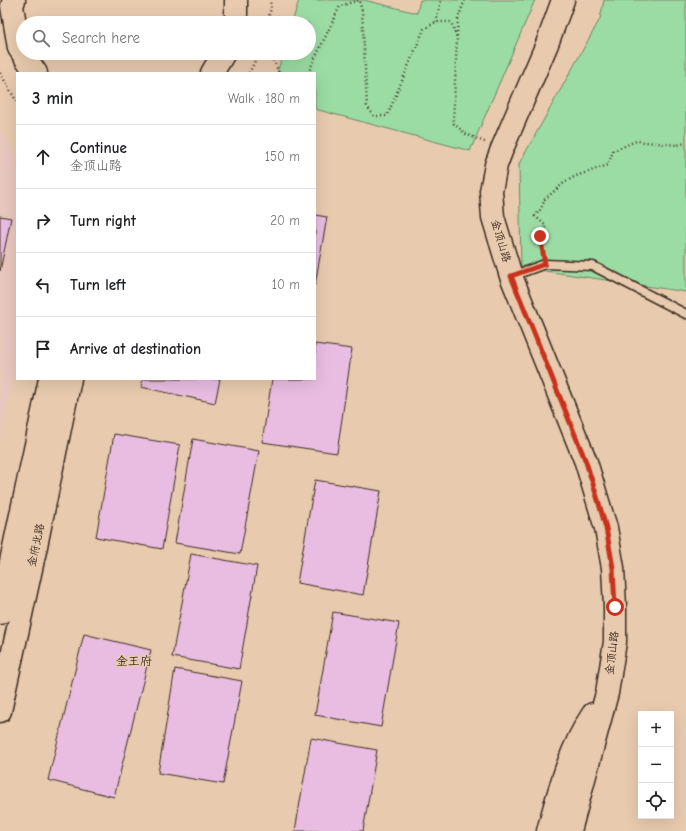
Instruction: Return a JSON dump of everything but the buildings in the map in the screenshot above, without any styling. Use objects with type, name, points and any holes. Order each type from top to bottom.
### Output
[{"type":"street","points":[[14,0],[12,6],[16,30]]},
{"type":"street","points":[[236,0],[236,16]]},
{"type":"street","name":"金顶山路","points":[[563,0],[547,44],[502,149],[496,165],[491,191],[493,217],[511,276],[586,462],[606,528],[613,568],[615,642],[607,693],[570,831]]},
{"type":"street","points":[[0,30],[16,45]]},
{"type":"street","points":[[27,60],[35,72]]},
{"type":"street","points":[[213,72],[220,60]]},
{"type":"street","name":"金府北路","points":[[0,613],[17,542],[50,380]]},
{"type":"street","name":"金府北路","points":[[0,711],[17,542],[70,380]]},
{"type":"street","name":"金顶山路","points":[[548,831],[567,771],[584,728],[607,693]]},
{"type":"lane","points":[[511,276],[545,264],[593,266],[686,314]]},
{"type":"path","points":[[269,16],[271,8],[270,0]]},
{"type":"path","points":[[316,56],[340,6],[359,0],[362,11],[367,106],[374,116],[387,116],[424,29],[436,22],[450,22],[457,38]]},
{"type":"path","points":[[436,22],[441,0]]},
{"type":"path","points":[[465,0],[458,18],[453,123],[466,134],[502,149]]},
{"type":"path","points":[[250,72],[256,60]]},
{"type":"path","points":[[273,60],[279,72]]},
{"type":"path","points":[[308,72],[314,60]]},
{"type":"path","points":[[0,73],[16,100]]},
{"type":"path","points":[[545,264],[540,236],[546,226],[535,216],[541,209],[545,199],[553,192],[565,182],[576,176],[608,166],[613,151],[636,141],[677,145],[686,143]]},
{"type":"shaded area","points":[[0,129],[16,153],[16,364],[0,439]]},
{"type":"green space","points":[[299,0],[364,0],[417,13],[420,0],[535,0],[470,151],[316,109],[316,72],[277,72],[281,60],[316,60],[316,16],[294,16]]},
{"type":"green space","points":[[604,0],[686,0],[686,292],[532,269],[521,266],[519,164],[600,19]]},
{"type":"district","name":"金王府","points":[[134,661]]},
{"type":"route","points":[[540,236],[545,264],[511,276],[586,462],[598,500],[606,528],[613,568],[615,607]]}]
